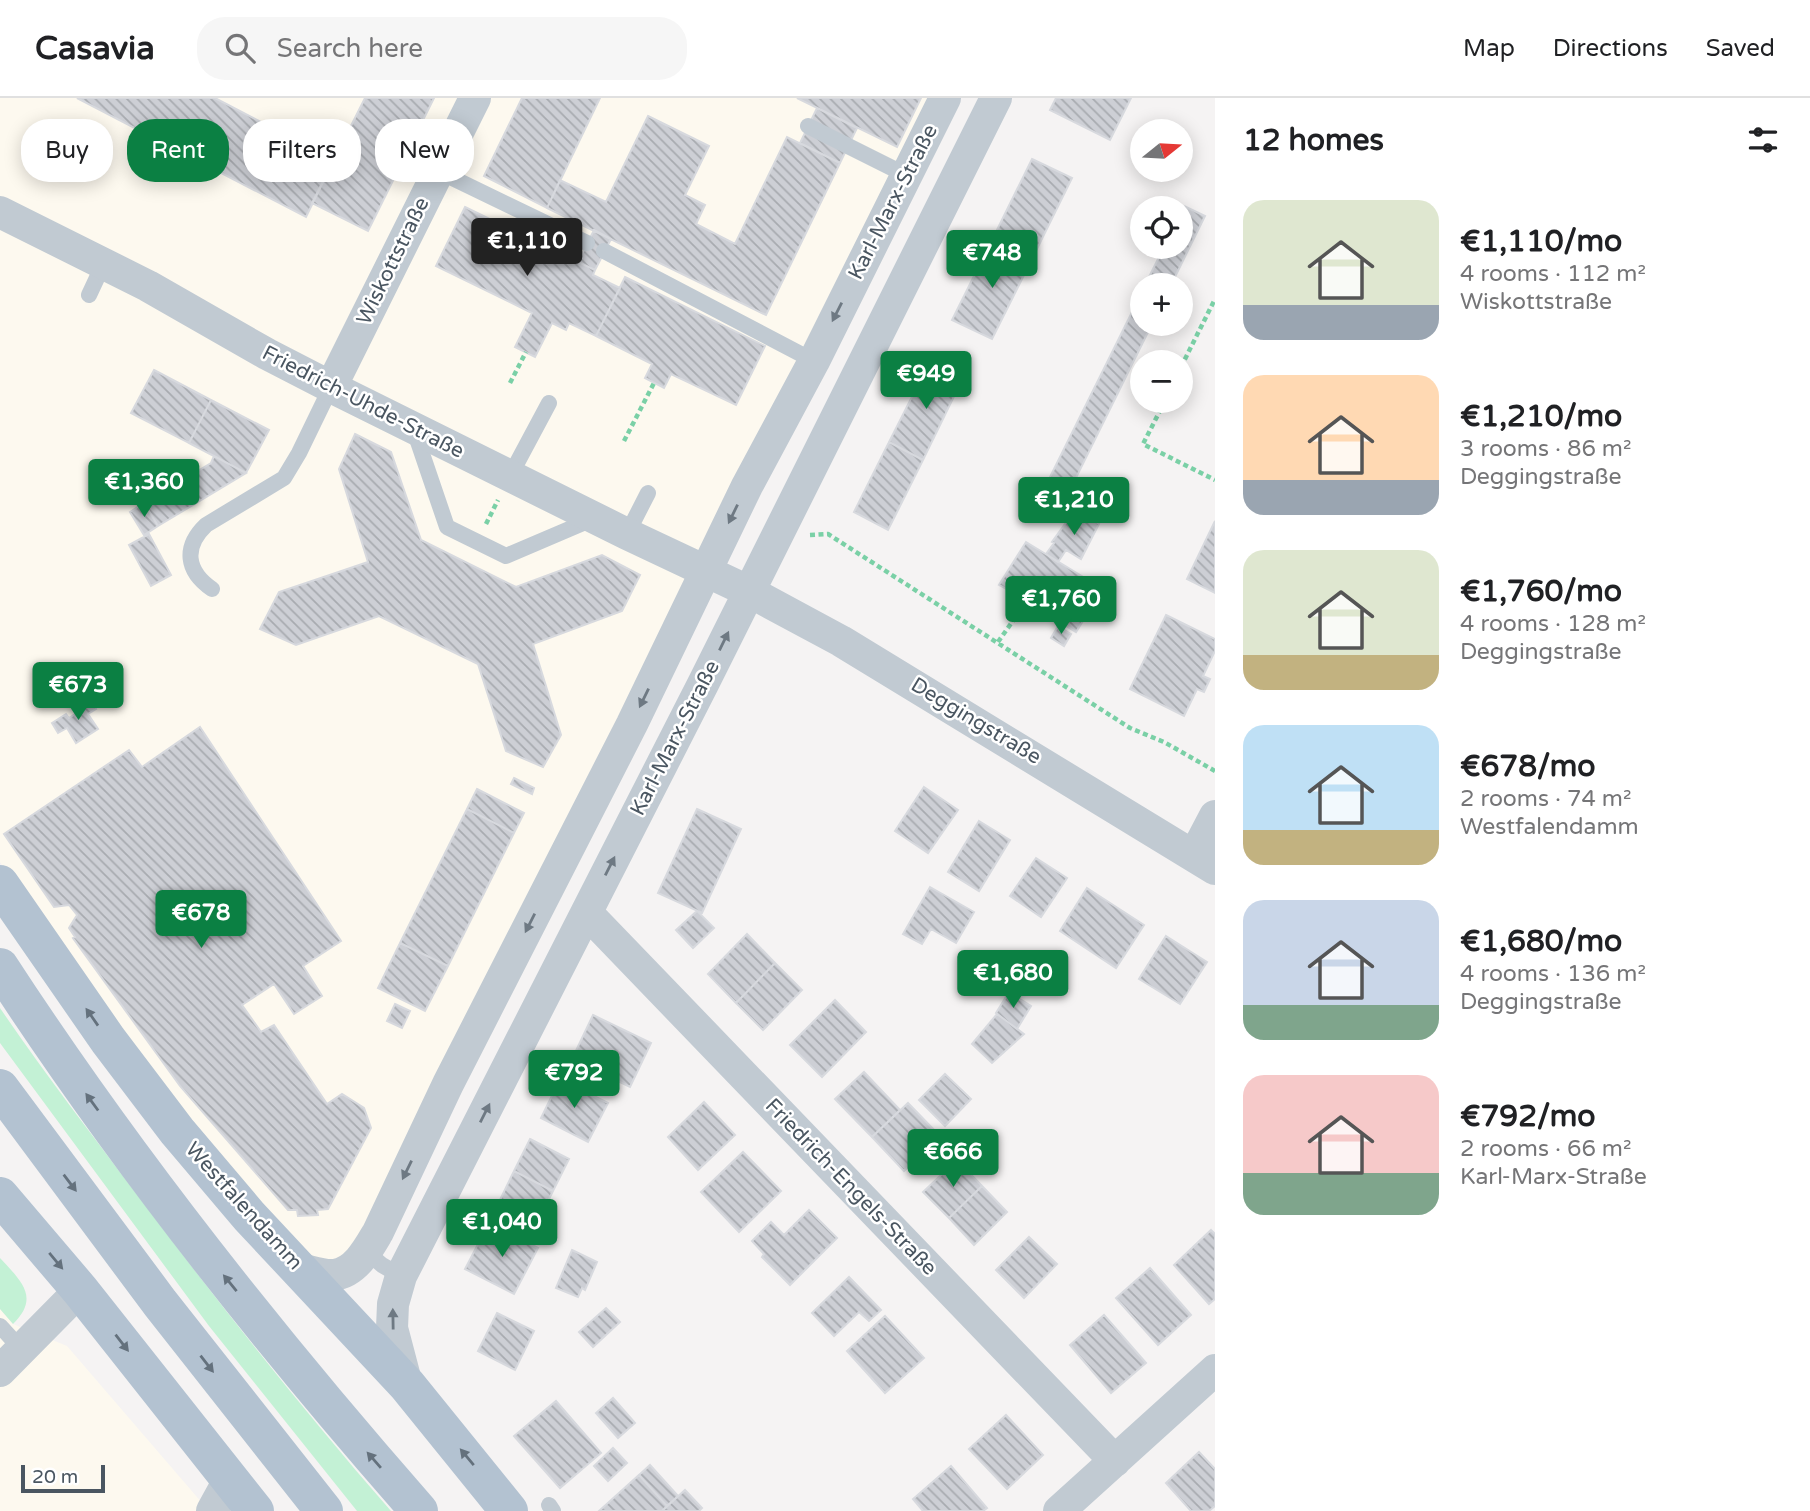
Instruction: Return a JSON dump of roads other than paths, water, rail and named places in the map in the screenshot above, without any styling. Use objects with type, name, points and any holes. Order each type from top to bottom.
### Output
[{"type":"main road","name":"Westfalendamm","points":[[0,884],[108,1040],[177,1131],[249,1216],[407,1385],[509,1511]]},
{"type":"main road","points":[[0,967],[54,1051],[184,1226],[348,1431],[419,1511]]},
{"type":"main road","points":[[0,1088],[160,1303],[324,1511]]},
{"type":"main road","points":[[0,1196],[80,1290],[221,1495],[255,1511]]},
{"type":"street","name":"Wiskottstraße","points":[[464,119],[475,98]]},
{"type":"street","name":"Karl-Marx-Straße","points":[[407,1385],[392,1328],[393,1304],[401,1276],[587,913],[729,582],[747,486],[814,361],[945,98]]},
{"type":"street","name":"Karl-Marx-Straße","points":[[300,1269],[333,1275],[349,1269],[366,1252],[448,1084],[632,723],[729,582],[774,538],[996,98]]},
{"type":"street","name":"Wiskottstraße","points":[[331,387],[433,182]]},
{"type":"street","name":"Friedrich-Uhde-Straße","points":[[0,212],[148,286],[331,387],[729,582]]},
{"type":"street","name":"Deggingstraße","points":[[729,582],[841,641],[1205,862]]},
{"type":"street","points":[[1205,862],[1215,816]]},
{"type":"street","name":"Friedrich-Engels-Straße","points":[[587,913],[1115,1461]]},
{"type":"street","points":[[7,1349],[80,1290]]},
{"type":"street","points":[[1059,1511],[1215,1370]]},
{"type":"lane","points":[[808,126],[906,175]]},
{"type":"lane","points":[[461,182],[587,243]]},
{"type":"lane","points":[[604,251],[814,361]]},
{"type":"lane","points":[[89,295],[103,265]]},
{"type":"lane","points":[[212,589],[195,574],[191,563],[190,552],[198,533],[206,525],[284,478],[331,387]]},
{"type":"lane","points":[[510,476],[550,403]]},
{"type":"lane","points":[[413,428],[447,527],[506,556],[595,518]]},
{"type":"lane","points":[[627,534],[648,493]]},
{"type":"lane","points":[[366,1252],[401,1276]]}]
